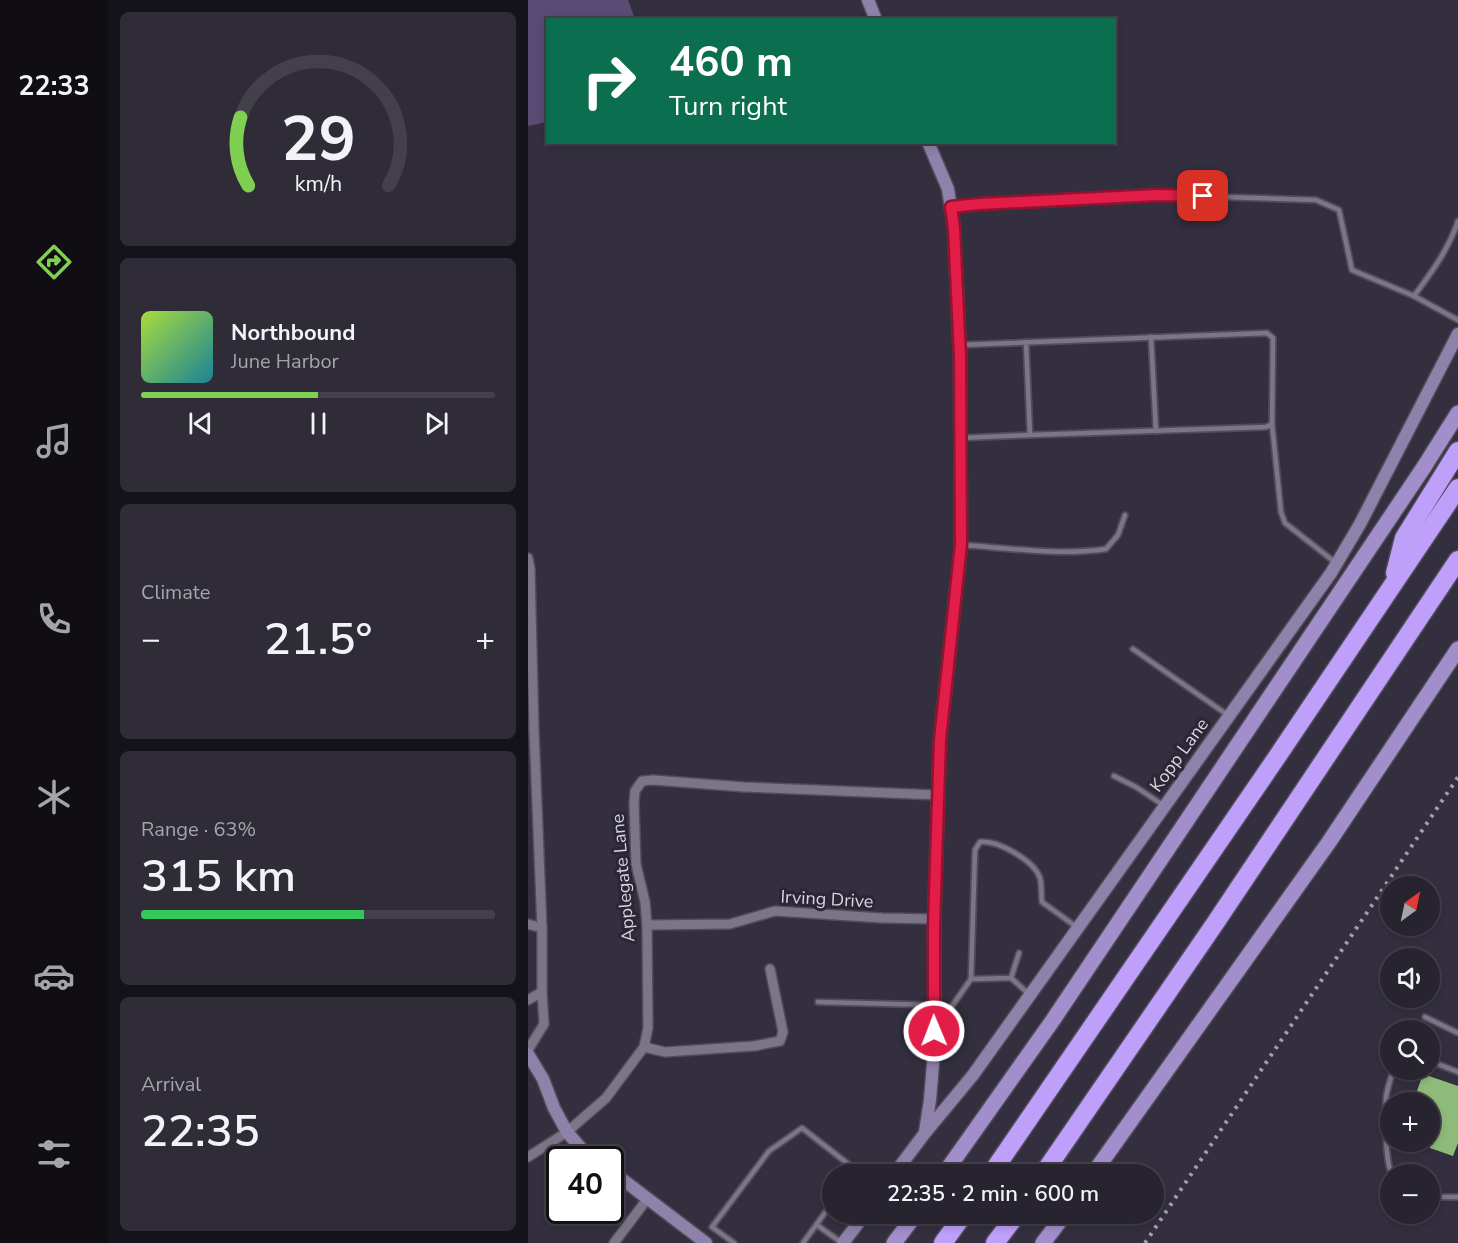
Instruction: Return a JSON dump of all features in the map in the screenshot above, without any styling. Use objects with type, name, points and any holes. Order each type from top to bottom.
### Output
[{"type":"highway","points":[[1391,588],[1404,538],[1458,451]]},
{"type":"highway","points":[[998,1164],[1458,488]]},
{"type":"highway","points":[[1050,1164],[1455,567]]},
{"type":"highway","points":[[943,1243],[957,1224]]},
{"type":"highway","points":[[994,1243],[1009,1224]]},
{"type":"main road","points":[[951,1164],[1066,1000],[1458,413]]},
{"type":"main road","points":[[1100,1164],[1329,842],[1458,649]]},
{"type":"main road","points":[[894,1243],[908,1224]]},
{"type":"main road","points":[[1043,1243],[1057,1224]]},
{"type":"street","points":[[867,0],[875,18]]},
{"type":"street","points":[[925,1133],[935,1039],[934,919],[940,740],[961,544],[960,345],[954,228],[948,189],[929,144]]},
{"type":"street","name":"Kopp Lane","points":[[902,1164],[973,1075],[1230,717],[1336,564],[1360,524],[1458,334]]},
{"type":"street","points":[[528,558],[544,1024],[528,1052],[567,1132],[579,1146]]},
{"type":"street","name":"Applegate Lane","points":[[528,1157],[567,1132],[606,1098],[644,1047],[648,1028],[647,925],[645,902],[636,864],[634,813],[635,791],[642,781],[938,795]]},
{"type":"street","name":"Irving Drive","points":[[647,925],[730,924],[775,911],[934,919]]},
{"type":"street","points":[[528,924],[542,928]]},
{"type":"street","points":[[644,1047],[665,1052],[754,1046],[780,1041],[783,1032],[770,969]]},
{"type":"street","points":[[528,1000],[542,992]]},
{"type":"street","points":[[624,1180],[706,1243]]},
{"type":"street","points":[[614,1243],[648,1198]]},
{"type":"street","points":[[843,1243],[857,1224]]},
{"type":"lane","points":[[951,207],[1158,195],[1316,200],[1339,210],[1352,270],[1414,296],[1458,320]]},
{"type":"lane","points":[[1414,296],[1437,265],[1458,221]]},
{"type":"lane","points":[[960,345],[1267,333],[1273,338],[1272,423],[1281,512],[1285,523],[1336,564]]},
{"type":"lane","points":[[1151,337],[1156,431]]},
{"type":"lane","points":[[1026,342],[1030,435]]},
{"type":"lane","points":[[960,438],[1266,427],[1272,423]]},
{"type":"lane","points":[[961,544],[1027,551],[1084,552],[1106,549],[1118,535],[1125,515]]},
{"type":"lane","points":[[1133,649],[1230,717]]},
{"type":"lane","points":[[1114,776],[1165,806]]},
{"type":"lane","points":[[934,1031],[971,979],[975,850],[980,842],[988,841],[1021,855],[1033,866],[1040,878],[1041,902],[1078,928]]},
{"type":"lane","points":[[1011,978],[1019,953]]},
{"type":"lane","points":[[971,979],[1011,978],[1030,995]]},
{"type":"lane","points":[[818,1002],[934,1005]]},
{"type":"lane","points":[[1425,1017],[1458,1033]]},
{"type":"lane","points":[[1440,1065],[1458,1072]]},
{"type":"lane","points":[[1388,1164],[1386,1097],[1390,1080]]},
{"type":"lane","points":[[734,1243],[712,1227],[769,1151],[802,1128],[848,1164]]},
{"type":"lane","points":[[1440,1197],[1458,1197]]},
{"type":"lane","points":[[803,1243],[822,1216]]},
{"type":"lane","points":[[816,1224],[843,1243]]},
{"type":"shaded area","points":[[528,0],[628,0],[635,18],[546,18],[546,122],[528,126]]},
{"type":"building","points":[[1421,1080],[1440,1080],[1458,1086],[1458,1143],[1453,1156],[1440,1151],[1440,1092],[1417,1092]]},
{"type":"railway","points":[[1145,1243],[1458,777]]},
{"type":"route","points":[[934,1031],[934,925],[940,740],[961,544],[960,356],[951,207],[1158,195],[1203,196]]}]
